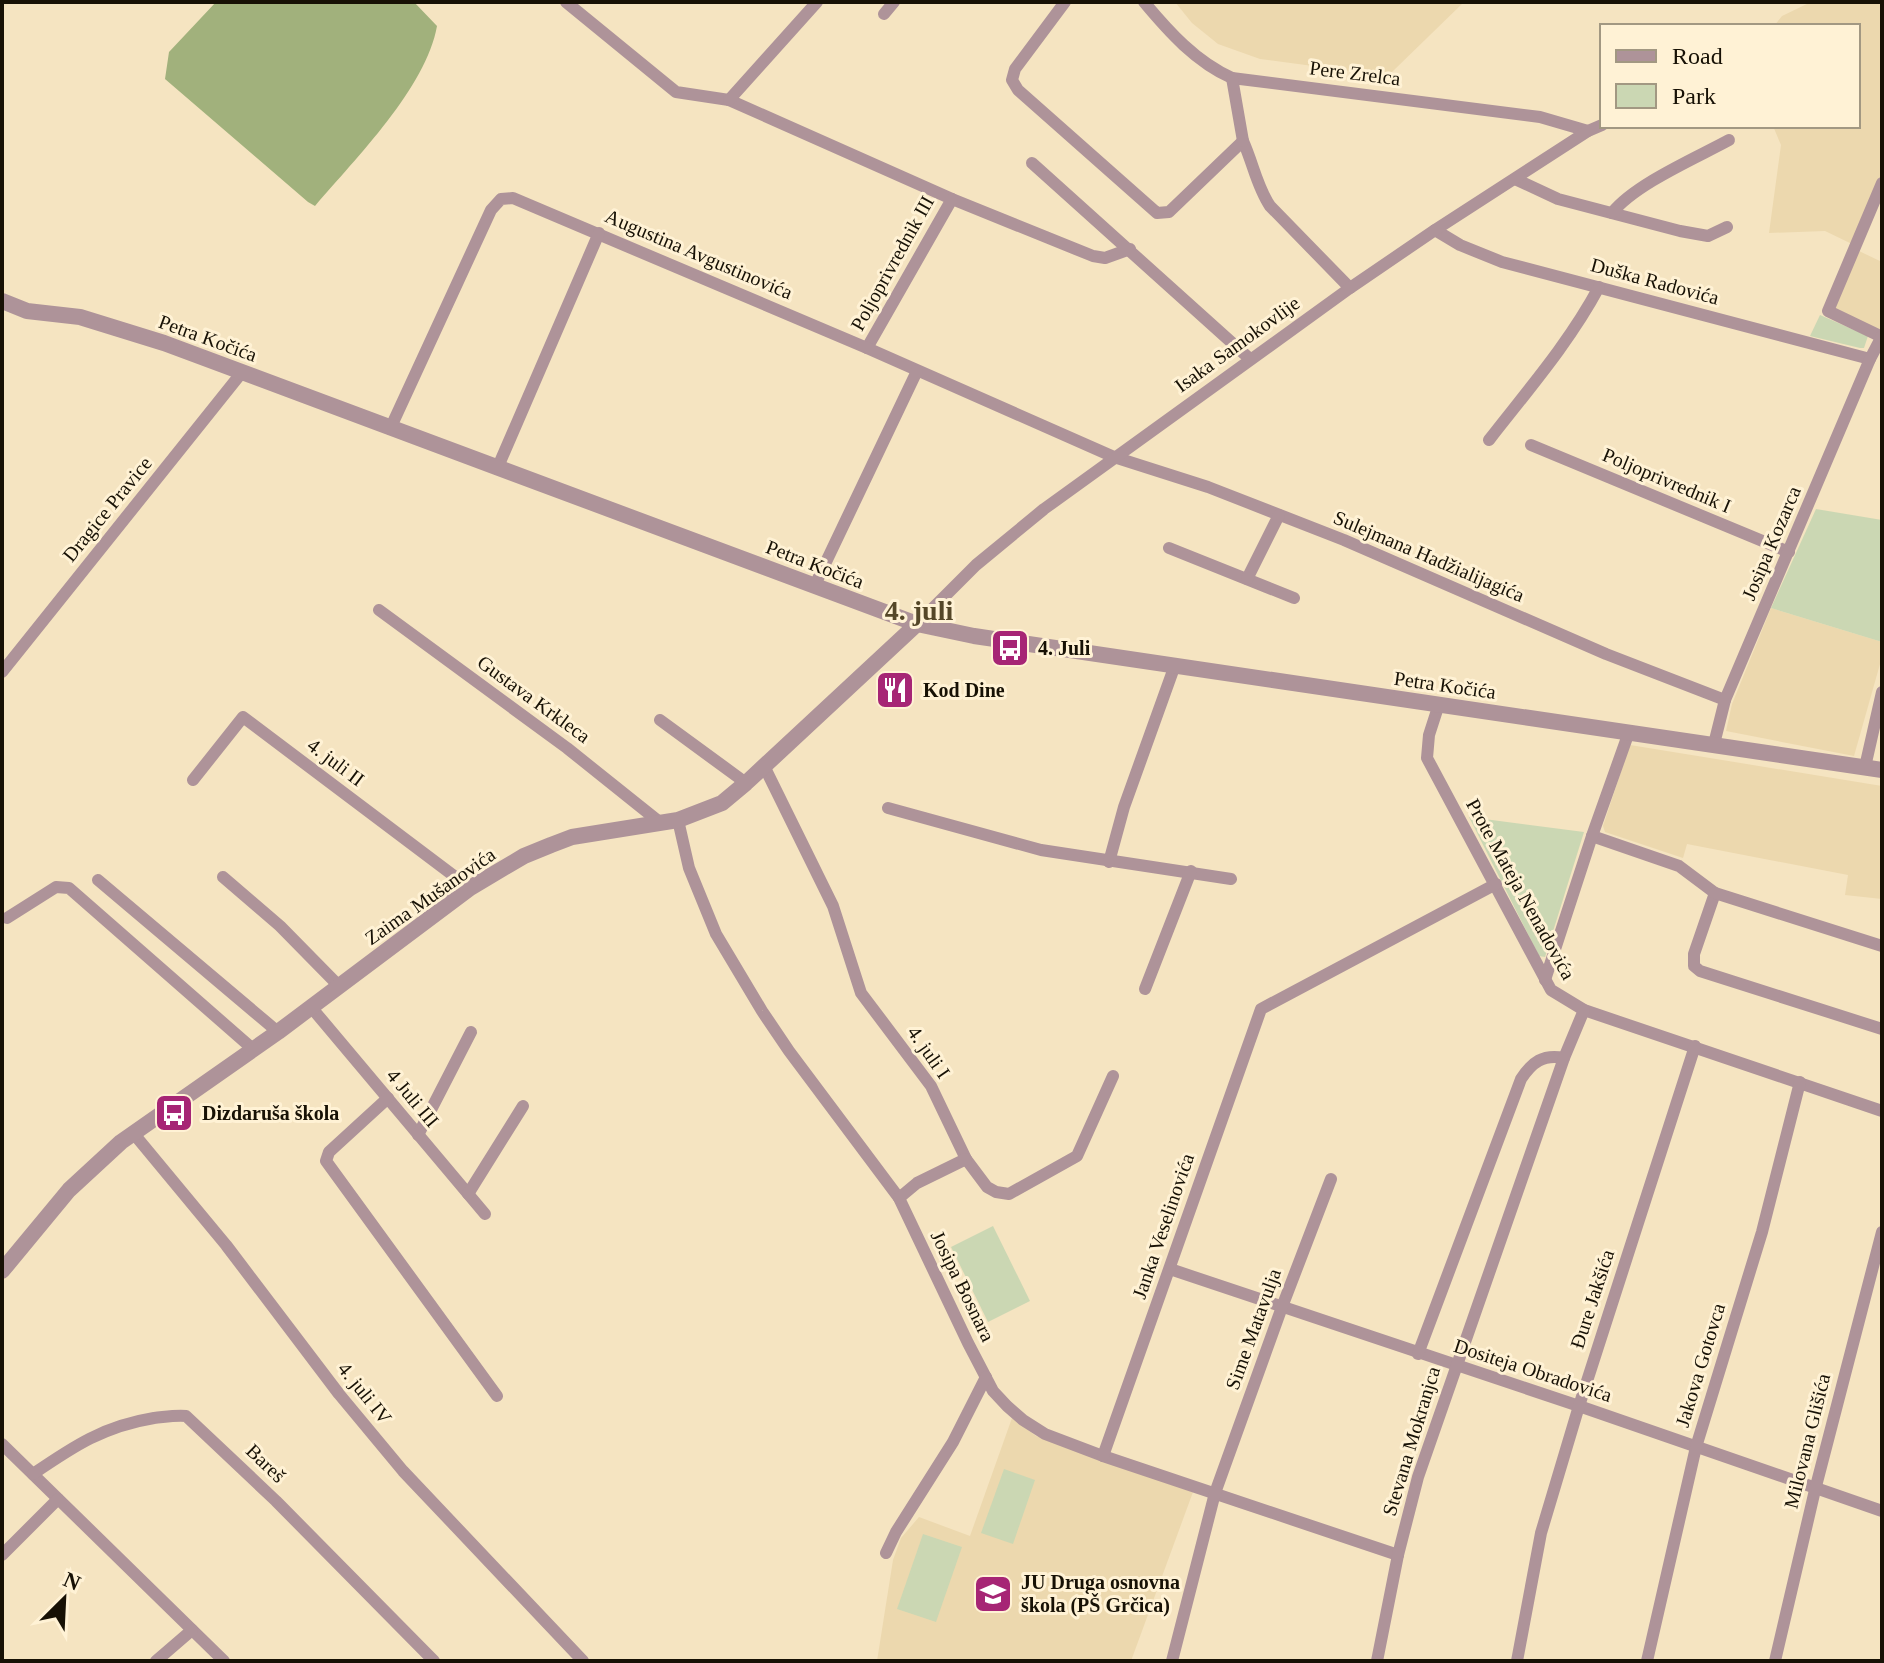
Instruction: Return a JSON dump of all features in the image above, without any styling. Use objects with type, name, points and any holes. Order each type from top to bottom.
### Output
[{"type":"street","points":[[566,2],[676,92],[729,100],[952,199],[1093,256],[1105,258],[1130,249]]},
{"type":"street","points":[[729,100],[817,2]]},
{"type":"street","points":[[884,14],[894,2]]},
{"type":"street","points":[[1065,2],[1015,69],[1013,85],[1153,211],[1161,214],[1169,212],[1243,141]]},
{"type":"street","name":"Pere Zrelca","points":[[1144,2],[1197,58],[1213,70],[1232,78],[1540,117],[1588,131]]},
{"type":"street","points":[[1232,78],[1243,141],[1255,167],[1261,193],[1350,288]]},
{"type":"street","name":"Isaka Samokovlije","points":[[917,624],[987,556],[1114,457],[1435,230],[1600,126]]},
{"type":"street","points":[[1612,213],[1643,188],[1729,140]]},
{"type":"street","points":[[1032,163],[1250,359]]},
{"type":"street","points":[[1515,179],[1558,199],[1708,236],[1727,227]]},
{"type":"street","points":[[1881,336],[1828,311],[1882,183]]},
{"type":"street","name":"Augustina Avgustinovića","points":[[390,429],[491,210],[497,202],[513,198],[1114,457]]},
{"type":"street","name":"Poljoprivrednik III","points":[[867,348],[952,199]]},
{"type":"street","name":"Duška Radovića","points":[[1435,230],[1460,245],[1502,262],[1870,359]]},
{"type":"street","points":[[497,469],[599,233]]},
{"type":"street","points":[[1489,440],[1542,372],[1599,287]]},
{"type":"street","name":"Petra Kočića","points":[[3,303],[27,311],[80,317],[125,329],[917,624],[974,636],[1873,768]]},
{"type":"street","name":"Josipa Kozarca","points":[[1714,744],[1725,700],[1881,336]]},
{"type":"street","name":"Dragice Pravice","points":[[2,672],[243,371]]},
{"type":"street","points":[[815,585],[917,371]]},
{"type":"street","name":"Poljoprivrednik I","points":[[1531,445],[1789,552]]},
{"type":"street","name":"Sulejmana Hadžialijagića","points":[[1114,457],[1208,487],[1279,515],[1471,594],[1606,654],[1725,700]]},
{"type":"street","points":[[1247,579],[1279,515]]},
{"type":"street","points":[[1169,548],[1294,598]]},
{"type":"street","name":"Gustava Krkleca","points":[[379,610],[670,822]]},
{"type":"street","name":"Zaima Mušanovića","points":[[2,1271],[69,1190],[134,1134],[254,1050],[470,888],[524,856],[572,837],[670,822],[722,803],[917,624]]},
{"type":"street","points":[[1109,862],[1129,792],[1175,665]]},
{"type":"street","points":[[1873,768],[1882,692]]},
{"type":"street","name":"Prote Mateja Nenadovića","points":[[1439,704],[1429,735],[1427,758],[1545,980],[1562,999],[1584,1010],[1882,1111]]},
{"type":"street","name":"4. juli II","points":[[193,780],[243,717],[470,888]]},
{"type":"street","points":[[660,720],[746,783]]},
{"type":"street","points":[[1545,980],[1629,732]]},
{"type":"street","name":"4. juli I","points":[[764,766],[833,906],[861,993],[931,1086],[966,1159],[992,1191],[1005,1194],[1025,1186],[1077,1156],[1113,1076]]},
{"type":"street","points":[[888,808],[1041,850],[1231,879]]},
{"type":"street","name":"Josipa Bosnara","points":[[670,822],[700,898],[734,965],[789,1051],[899,1198],[993,1391],[1023,1420],[1045,1434],[1398,1555]]},
{"type":"street","points":[[1592,836],[1679,866],[1715,893],[1882,946]]},
{"type":"street","points":[[1145,989],[1191,871]]},
{"type":"street","points":[[223,877],[280,926],[338,985]]},
{"type":"street","points":[[98,880],[278,1032]]},
{"type":"street","name":"Janka Veselinovića","points":[[1103,1456],[1261,1009],[1496,884]]},
{"type":"street","points":[[7,918],[56,887],[69,888],[254,1050]]},
{"type":"street","points":[[1715,893],[1694,954],[1697,969],[1882,1029]]},
{"type":"street","name":"4 Juli III","points":[[311,1007],[485,1214]]},
{"type":"street","name":"Stevana Mokranjca","points":[[1377,1661],[1398,1555],[1418,1477],[1564,1058],[1584,1010]]},
{"type":"street","points":[[418,1135],[471,1032]]},
{"type":"street","name":"Đure Jakšića","points":[[1517,1661],[1541,1533],[1695,1046]]},
{"type":"street","name":"Stevana Mokranjca","points":[[1418,1354],[1521,1079],[1538,1059],[1564,1058]]},
{"type":"street","name":"Jakova Gotovca","points":[[1647,1661],[1696,1447],[1762,1232],[1800,1082]]},
{"type":"street","points":[[388,1098],[333,1148],[326,1161],[497,1396]]},
{"type":"street","points":[[468,1194],[523,1106]]},
{"type":"street","name":"4. juli IV","points":[[134,1134],[226,1245],[339,1394],[403,1471],[583,1661]]},
{"type":"street","points":[[899,1198],[917,1183],[966,1159]]},
{"type":"street","name":"Sime Matavulja","points":[[1172,1661],[1215,1493],[1331,1179]]},
{"type":"street","name":"Milovana Glišića","points":[[1775,1661],[1815,1490],[1882,1232]]},
{"type":"street","name":"Dositeja Obradovića","points":[[1170,1269],[1882,1511]]},
{"type":"street","points":[[886,1553],[953,1442],[986,1377]]},
{"type":"street","name":"Bareš","points":[[33,1474],[82,1440],[105,1430],[131,1422],[186,1416],[276,1501],[434,1661]]},
{"type":"street","points":[[2,1444],[224,1661]]},
{"type":"street","points":[[2,1555],[58,1499]]},
{"type":"street","points":[[156,1661],[192,1630]]},
{"type":"shaded area","points":[[1175,2],[1464,2],[1392,72],[1373,74],[1260,59],[1218,44],[1192,23]]},
{"type":"shaded area","points":[[1811,2],[1882,2],[1882,187],[1852,244],[1825,231],[1769,233],[1781,145],[1774,128],[1860,128],[1860,24],[1776,24],[1782,16]]},
{"type":"shaded area","points":[[1859,251],[1882,262],[1882,332],[1834,309]]},
{"type":"shaded area","points":[[1771,608],[1882,642],[1882,657],[1854,756],[1726,731],[1732,704]]},
{"type":"shaded area","points":[[1630,745],[1882,786],[1882,899],[1845,895],[1848,875],[1687,844],[1683,858],[1605,832],[1603,826]]},
{"type":"shaded area","points":[[1012,1418],[1036,1436],[1193,1492],[1131,1661],[877,1661],[893,1560],[901,1538],[919,1517],[970,1536]]},
{"type":"green space","points":[[216,2],[414,2],[437,26],[419,74],[404,98],[315,206],[165,79],[169,52]]},
{"type":"green space","points":[[1820,315],[1868,336],[1864,348],[1810,336]]},
{"type":"green space","points":[[1816,509],[1882,520],[1882,642],[1771,608]]},
{"type":"green space","points":[[1469,817],[1584,832],[1545,957],[1539,956]]},
{"type":"green space","points":[[993,1226],[1030,1301],[988,1322],[951,1247]]},
{"type":"green space","points":[[1004,1469],[1035,1480],[1013,1544],[981,1533]]},
{"type":"green space","points":[[923,1534],[962,1547],[936,1622],[897,1609]]},
{"type":"place","name":"4. Juli","points":[[1010,648]]},
{"type":"place","name":"Kod Dine","points":[[895,690]]},
{"type":"place","name":"Dizdaruša škola","points":[[174,1113]]},
{"type":"place","name":"JU Druga osnovna škola (PŠ Grčica)","points":[[993,1594]]},
{"type":"district","name":"4. juli","points":[[919,610]]}]
